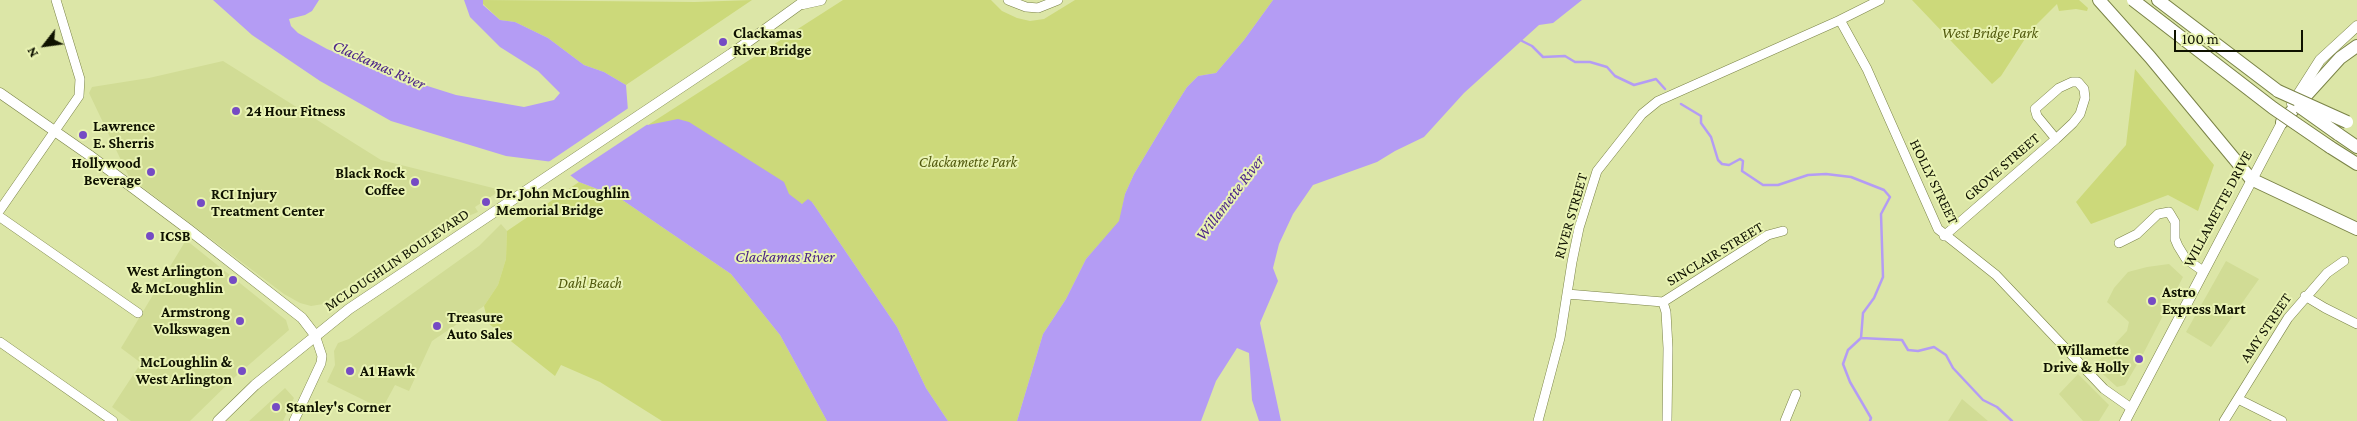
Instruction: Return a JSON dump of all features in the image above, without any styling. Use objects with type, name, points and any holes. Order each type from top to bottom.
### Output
[{"type":"highway","points":[[2099,0],[2150,57],[2251,179],[2357,229]]},
{"type":"highway","points":[[2133,0],[2273,108],[2357,164]]},
{"type":"highway","points":[[2158,0],[2278,91],[2357,146]]},
{"type":"highway","points":[[2282,122],[2340,58],[2357,46]]},
{"type":"highway","points":[[2278,91],[2352,124]]},
{"type":"main road","name":"MCLOUGHLIN BOULEVARD","points":[[218,421],[256,384],[315,335],[394,278],[731,54],[804,2],[821,0]]},
{"type":"main road","name":"WILLAMETTE DRIVE","points":[[2125,421],[2282,122],[2315,66],[2327,52],[2357,26]]},
{"type":"main road","points":[[0,93],[173,218],[294,312],[310,327],[315,335]]},
{"type":"street","points":[[0,210],[79,96],[80,79],[56,0]]},
{"type":"street","points":[[1008,0],[1032,8],[1047,6],[1058,0]]},
{"type":"street","name":"RIVER STREET","points":[[1538,421],[1560,338],[1579,228],[1598,172],[1642,114],[1658,101],[1840,20],[1880,0]]},
{"type":"street","name":"HOLLY STREET","points":[[1840,20],[1867,69],[1938,229],[1944,236],[1996,275],[2104,389],[2131,408]]},
{"type":"street","name":"GROVE STREET","points":[[1944,236],[2056,139],[2080,114],[2085,92],[2078,82],[2072,82],[2059,88],[2035,109],[2037,116],[2056,139]]},
{"type":"street","points":[[2119,243],[2137,234],[2158,214],[2169,212],[2175,222],[2175,239],[2178,246],[2186,259],[2203,270]]},
{"type":"street","points":[[0,217],[138,313]]},
{"type":"street","name":"SINCLAIR STREET","points":[[1667,421],[1668,348],[1666,312],[1663,302],[1768,235],[1783,231]]},
{"type":"street","name":"AMY STREET","points":[[2224,421],[2288,318],[2305,296],[2328,272],[2344,262]]},
{"type":"street","points":[[1567,294],[1663,302]]},
{"type":"street","points":[[2305,296],[2357,324]]},
{"type":"street","points":[[294,421],[321,363],[322,356],[315,335]]},
{"type":"street","points":[[0,342],[113,421]]},
{"type":"street","points":[[1785,421],[1796,394]]},
{"type":"street","points":[[2238,400],[2282,421]]},
{"type":"shaded area","points":[[223,61],[381,160],[501,190],[475,207],[478,212],[425,234],[323,304],[311,306],[300,303],[284,294],[129,177],[89,93],[92,87],[149,78]]},
{"type":"shaded area","points":[[501,224],[507,231],[506,259],[498,285],[484,306],[432,341],[409,391],[395,385],[382,409],[327,382],[335,365],[334,351],[338,343],[349,339],[479,246]]},
{"type":"shaded area","points":[[186,240],[286,320],[289,330],[236,376],[190,421],[131,421],[112,407],[141,363],[121,348]]},
{"type":"shaded area","points":[[2226,261],[2259,279],[2211,347],[2186,332]]},
{"type":"shaded area","points":[[2169,264],[2183,277],[2125,385],[2117,387],[2094,366],[2127,331],[2129,322],[2107,302],[2114,288],[2128,272]]},
{"type":"shaded area","points":[[2078,374],[2109,405],[2099,421],[2083,421],[2059,394]]},
{"type":"shaded area","points":[[285,388],[294,398],[283,421],[249,421]]},
{"type":"shaded area","points":[[1962,399],[1988,421],[1948,421]]},
{"type":"green space","points":[[483,0],[695,2],[752,0],[626,85],[604,72],[584,65],[548,38],[515,22],[500,20],[483,4]]},
{"type":"green space","name":"Clackamette Park","points":[[843,0],[991,0],[1002,11],[1017,18],[1030,21],[1044,19],[1075,0],[1273,0],[1244,40],[1216,73],[1198,76],[1187,87],[1173,109],[1134,174],[1125,194],[1120,221],[1086,259],[1066,299],[1043,334],[1017,421],[948,421],[926,388],[897,327],[812,202],[802,204],[648,125]]},
{"type":"green space","name":"West Bridge Park","points":[[1912,0],[2079,0],[2088,8],[2087,11],[2076,9],[2059,11],[2057,4],[2030,31],[2001,76],[1992,84]]},
{"type":"green space","points":[[2135,69],[2214,165],[2198,211],[2168,195],[2091,224],[2076,202],[2126,145]]},
{"type":"green space","name":"Dahl Beach","points":[[579,182],[618,197],[731,274],[780,335],[827,421],[662,421],[600,382],[561,365],[555,376],[488,323],[484,306],[498,285],[506,259],[507,231]]},
{"type":"water","name":"Clackamas River","points":[[213,0],[319,0],[312,11],[289,19],[291,26],[298,33],[327,49],[383,72],[456,95],[524,107],[554,100],[560,93],[538,71],[500,47],[470,17],[464,0],[483,0],[483,5],[500,20],[515,22],[548,38],[584,65],[604,72],[626,85],[628,111],[648,125],[678,119],[689,122],[784,182],[789,194],[802,204],[808,199],[812,202],[897,327],[926,388],[948,421],[827,421],[780,335],[731,274],[618,197],[579,182],[553,162],[506,156],[391,121],[320,81],[252,35]]},
{"type":"water","name":"Willamette River","points":[[1273,0],[1582,0],[1553,23],[1539,25],[1464,93],[1424,137],[1377,162],[1313,185],[1293,214],[1279,244],[1273,268],[1278,281],[1260,323],[1281,421],[1259,421],[1252,400],[1249,353],[1237,348],[1216,381],[1201,421],[1017,421],[1043,334],[1066,299],[1086,259],[1119,221],[1125,194],[1134,174],[1173,109],[1187,87],[1198,76],[1216,73],[1244,40]]},
{"type":"pier","points":[[630,107],[630,110],[651,122],[568,177],[552,164],[547,163]]},
{"type":"waterway","points":[[1522,41],[1532,46],[1543,57],[1565,56],[1575,62],[1590,62],[1607,67],[1615,76],[1634,85],[1656,79],[1665,89]]},
{"type":"waterway","points":[[1681,104],[1701,116],[1701,123],[1711,137],[1718,160],[1722,164],[1729,165],[1740,159],[1743,161],[1742,171],[1763,185],[1778,185],[1808,175],[1826,174],[1851,177],[1884,190],[1890,197],[1881,214],[1883,277],[1874,298],[1863,313],[1861,338],[1902,340],[1908,350],[1918,351],[1934,347],[1946,355],[1953,368],[1983,400],[1997,407],[2012,421]]},
{"type":"waterway","points":[[1861,338],[1848,350],[1843,364],[1850,382],[1871,418],[1870,421]]},
{"type":"place","name":"Clackamas River Bridge","points":[[723,42]]},
{"type":"place","name":"24 Hour Fitness","points":[[236,111]]},
{"type":"place","name":"Lawrence E. Sherris","points":[[83,135]]},
{"type":"place","name":"Hollywood Beverage","points":[[151,172]]},
{"type":"place","name":"Black Rock Coffee","points":[[415,182]]},
{"type":"place","name":"Dr. John McLoughlin Memorial Bridge","points":[[486,202]]},
{"type":"place","name":"RCI Injury Treatment Center","points":[[201,203]]},
{"type":"place","name":"ICSB","points":[[150,236]]},
{"type":"place","name":"West Arlington & McLoughlin","points":[[233,280]]},
{"type":"place","name":"Astro Express Mart","points":[[2152,301]]},
{"type":"place","name":"Armstrong Volkswagen","points":[[240,321]]},
{"type":"place","name":"Treasure Auto Sales","points":[[437,326]]},
{"type":"place","name":"Willamette Drive & Holly","points":[[2139,359]]},
{"type":"place","name":"McLoughlin & West Arlington","points":[[242,371]]},
{"type":"place","name":"A1 Hawk","points":[[350,371]]},
{"type":"place","name":"Stanley's Corner","points":[[276,407]]}]
